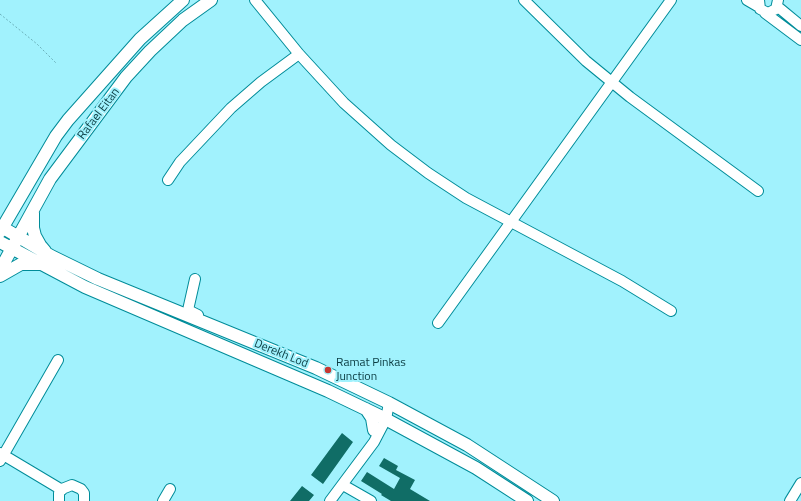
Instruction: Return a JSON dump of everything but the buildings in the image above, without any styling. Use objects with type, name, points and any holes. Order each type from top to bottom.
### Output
[{"type":"main road","name":"Rafael Eitan","points":[[1,229],[56,136],[68,120],[129,51],[184,0]]},
{"type":"main road","name":"Rafael Eitan","points":[[0,270],[50,179],[126,77],[150,50],[184,20],[211,0]]},
{"type":"main road","points":[[0,212],[18,201]]},
{"type":"main road","points":[[34,208],[33,228],[35,236],[40,245],[51,256]]},
{"type":"main road","name":"Derekh Lod","points":[[1,229],[51,256],[131,293],[316,368],[389,403],[467,445],[553,501]]},
{"type":"main road","name":"Derekh Lod","points":[[0,242],[85,288],[365,408],[476,468],[527,501]]},
{"type":"main road","points":[[0,276],[21,264],[41,264]]},
{"type":"main road","points":[[365,408],[372,418],[376,432],[390,426],[400,426]]},
{"type":"street","points":[[255,0],[299,54],[344,103],[391,145],[451,189],[510,223],[603,270],[672,310]]},
{"type":"street","points":[[524,0],[552,29],[612,82],[666,125],[758,191]]},
{"type":"street","points":[[438,323],[671,0]]},
{"type":"street","points":[[747,0],[774,12],[778,2],[801,26]]},
{"type":"street","points":[[761,6],[801,40]]},
{"type":"street","points":[[168,180],[180,162],[226,113],[261,82],[299,54]]},
{"type":"street","points":[[188,310],[195,279]]},
{"type":"street","points":[[131,293],[167,301],[188,310],[225,332]]},
{"type":"street","points":[[58,360],[1,456],[62,490]]},
{"type":"street","points":[[330,501],[365,456],[389,403]]},
{"type":"street","points":[[790,501],[801,483]]},
{"type":"street","points":[[343,485],[371,501]]},
{"type":"street","points":[[59,501],[59,493],[66,486],[76,486],[84,493],[84,501]]},
{"type":"street","points":[[163,501],[170,489]]},
{"type":"path","points":[[0,14],[37,44],[57,64]]},
{"type":"place","name":"Ramat Pinkas Junction","points":[[328,370]]}]
